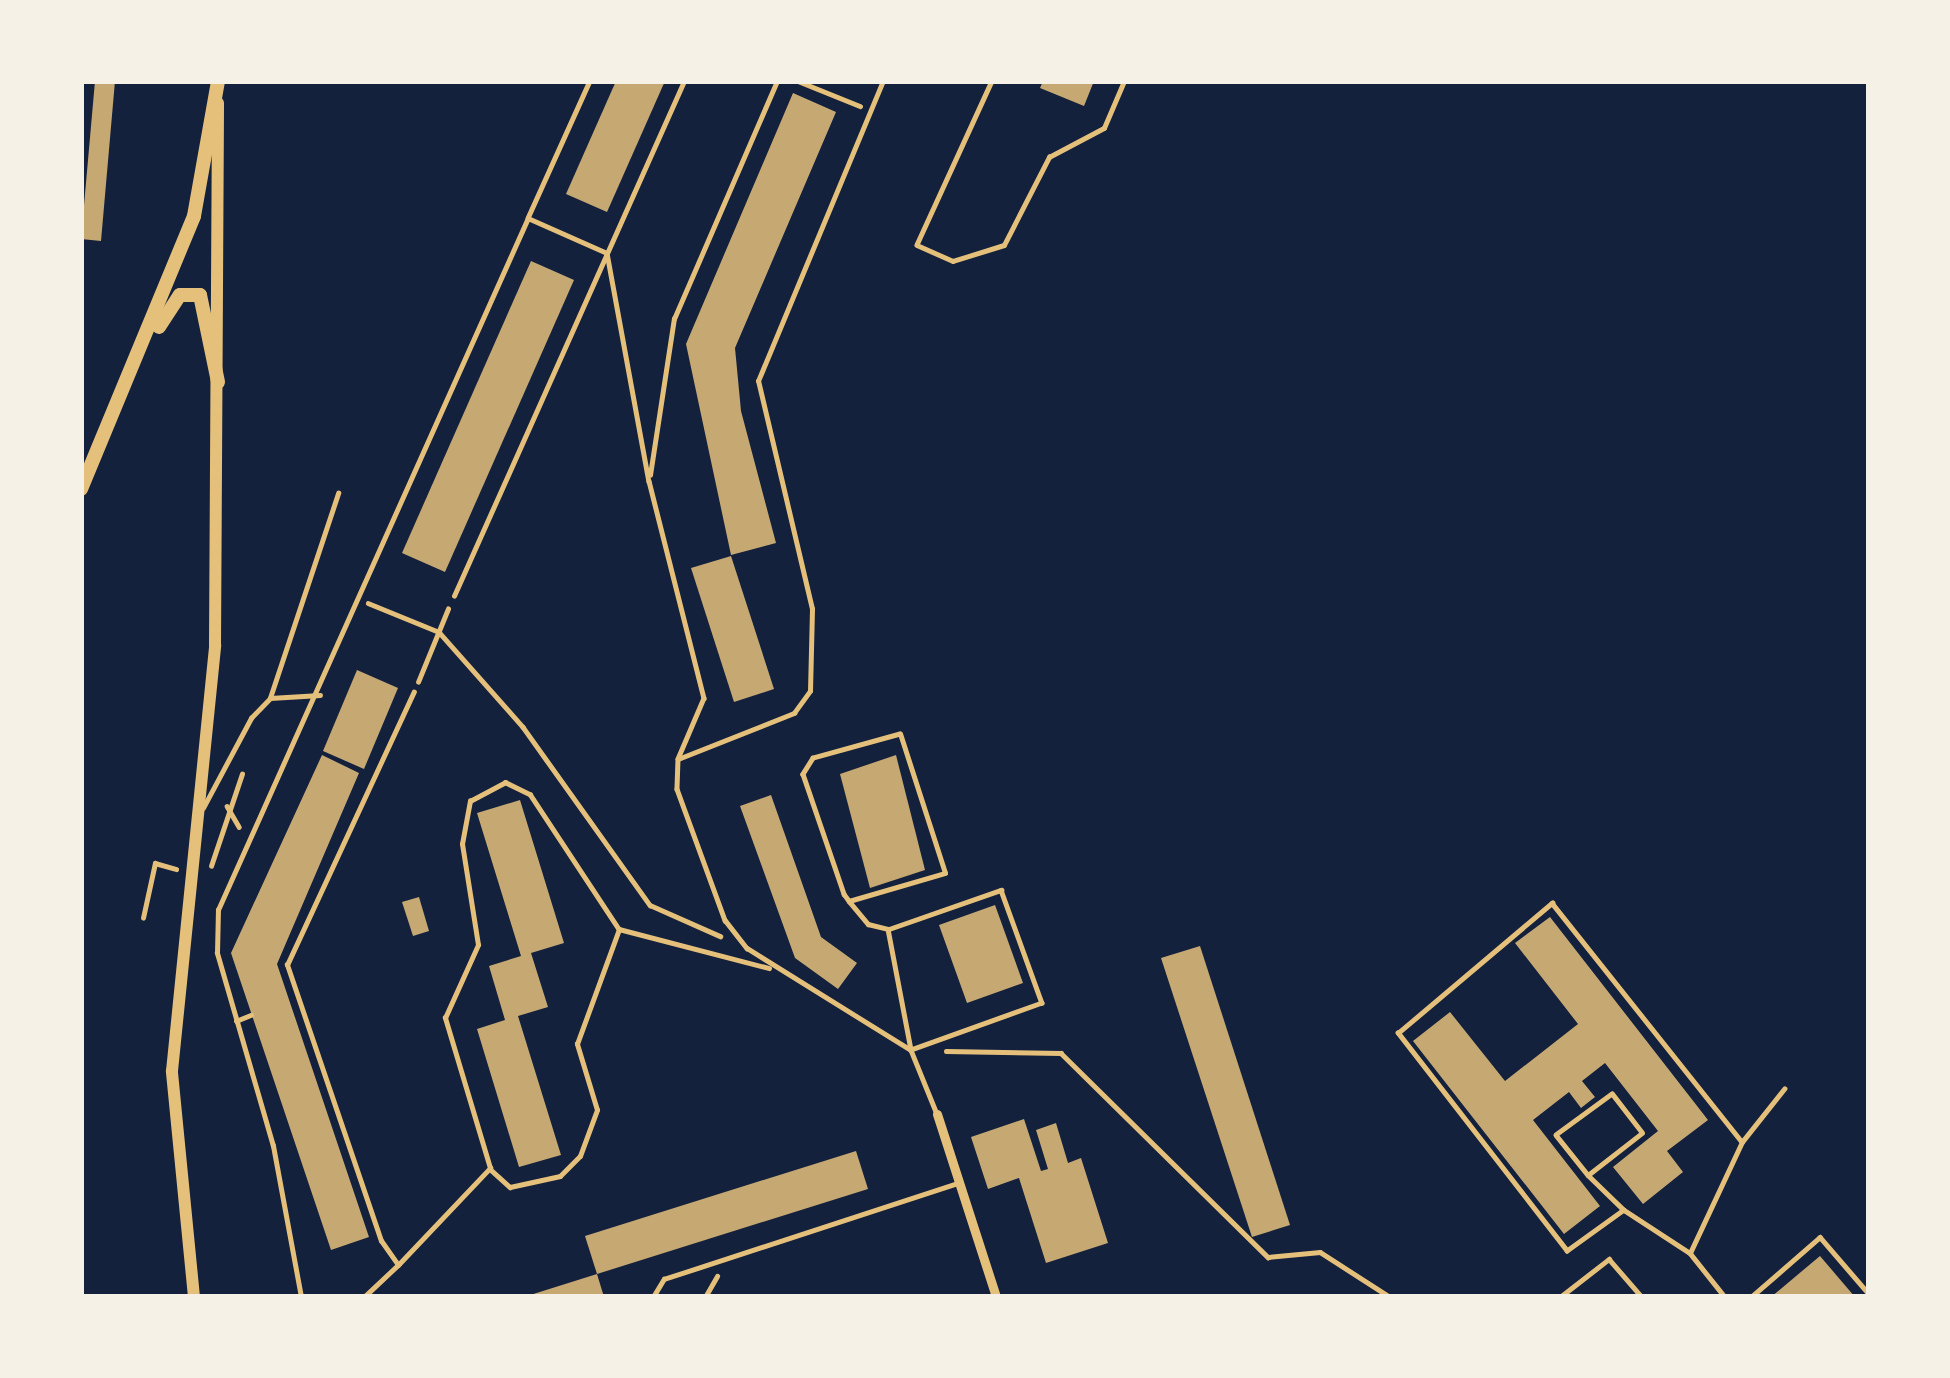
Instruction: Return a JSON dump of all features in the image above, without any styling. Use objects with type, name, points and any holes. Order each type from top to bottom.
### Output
[{"type":"main road","points":[[81,489],[131,379],[205,182],[218,85]]},
{"type":"main road","points":[[131,379],[168,311],[190,291],[205,302],[218,382]]},
{"type":"street","points":[[194,1297],[172,1071],[215,645],[218,85]]},
{"type":"street","points":[[937,1114],[996,1297]]},
{"type":"lane","points":[[301,1297],[273,1146],[217,952],[218,910],[320,695],[590,81]]},
{"type":"lane","points":[[454,596],[684,81]]},
{"type":"lane","points":[[650,481],[674,319],[777,81]]},
{"type":"lane","points":[[678,759],[794,713],[810,691],[812,609],[758,381],[883,81]]},
{"type":"lane","points":[[992,81],[917,245],[953,261],[1004,245],[1049,157],[1104,128],[1124,81]]},
{"type":"lane","points":[[527,218],[607,253]]},
{"type":"lane","points":[[607,253],[650,481],[704,698],[678,759],[677,789],[725,920],[771,968],[910,1050]]},
{"type":"lane","points":[[197,818],[251,718],[271,698],[338,494]]},
{"type":"lane","points":[[398,1264],[381,1241],[287,965],[414,692]]},
{"type":"lane","points":[[271,698],[320,695]]},
{"type":"lane","points":[[849,901],[945,873],[900,734],[813,758],[802,775],[849,901],[878,931],[1001,890],[1042,1003],[910,1050]]},
{"type":"lane","points":[[619,929],[577,1044],[597,1110],[580,1156],[560,1176],[510,1187],[490,1168],[445,1018],[478,944],[462,844],[470,801],[505,782],[530,794],[619,929],[771,968]]},
{"type":"lane","points":[[1624,1210],[1567,1251],[1398,1033],[1552,903],[1742,1142]]},
{"type":"lane","points":[[888,929],[910,1050],[937,1114]]},
{"type":"lane","points":[[289,1003],[299,999]]},
{"type":"lane","points":[[236,1021],[251,1016]]},
{"type":"lane","points":[[1690,1253],[1742,1142],[1784,1090]]},
{"type":"lane","points":[[1588,1175],[1642,1133],[1612,1094],[1556,1135],[1588,1175],[1624,1210],[1690,1253],[1725,1297]]},
{"type":"lane","points":[[364,1297],[490,1168]]},
{"type":"lane","points":[[653,1297],[664,1279],[959,1182]]},
{"type":"lane","points":[[1751,1297],[1820,1237],[1869,1294]]},
{"type":"path","points":[[798,81],[871,110]]},
{"type":"path","points":[[414,692],[454,596]]},
{"type":"path","points":[[361,600],[439,632],[523,727],[650,904],[748,948]]},
{"type":"path","points":[[227,806],[249,844]]},
{"type":"path","points":[[910,1050],[1061,1053],[1268,1257],[1320,1252],[1390,1297]]},
{"type":"path","points":[[1560,1297],[1609,1259],[1642,1297]]},
{"type":"building","points":[[95,81],[115,81],[101,241],[81,239]]},
{"type":"building","points":[[616,81],[665,81],[607,212],[566,194]]},
{"type":"building","points":[[1043,81],[1094,81],[1084,106],[1040,88]]},
{"type":"building","points":[[793,93],[836,112],[735,348],[741,411],[776,543],[731,555],[686,344]]},
{"type":"building","points":[[531,261],[574,280],[445,572],[402,553]]},
{"type":"building","points":[[731,556],[774,689],[734,702],[691,568]]},
{"type":"building","points":[[357,670],[398,688],[364,769],[323,751]]},
{"type":"building","points":[[322,755],[359,773],[277,964],[369,1237],[331,1250],[231,953]]},
{"type":"building","points":[[896,755],[925,870],[870,888],[840,774]]},
{"type":"building","points":[[771,795],[821,937],[857,963],[838,989],[795,958],[740,806]]},
{"type":"building","points":[[520,800],[564,943],[531,953],[548,1007],[518,1016],[561,1155],[519,1167],[477,1029],[505,1020],[489,966],[521,956],[477,813]]},
{"type":"building","points":[[419,897],[429,931],[413,936],[402,902]]},
{"type":"building","points":[[995,905],[1023,983],[967,1003],[939,925]]},
{"type":"building","points":[[1550,917],[1708,1120],[1667,1151],[1683,1172],[1643,1204],[1613,1167],[1658,1131],[1605,1063],[1582,1081],[1595,1097],[1581,1108],[1569,1092],[1533,1120],[1600,1206],[1564,1234],[1413,1041],[1450,1012],[1505,1081],[1578,1024],[1515,943]]},
{"type":"building","points":[[1200,946],[1290,1225],[1252,1237],[1161,958]]},
{"type":"building","points":[[1024,1119],[1041,1171],[1048,1169],[1036,1130],[1056,1123],[1068,1163],[1081,1158],[1108,1243],[1046,1263],[1019,1178],[988,1189],[971,1137]]},
{"type":"building","points":[[856,1151],[868,1189],[597,1274],[585,1236]]},
{"type":"building","points":[[1820,1256],[1855,1297],[1771,1297]]},
{"type":"building","points":[[597,1274],[604,1297],[527,1297],[527,1296]]}]
